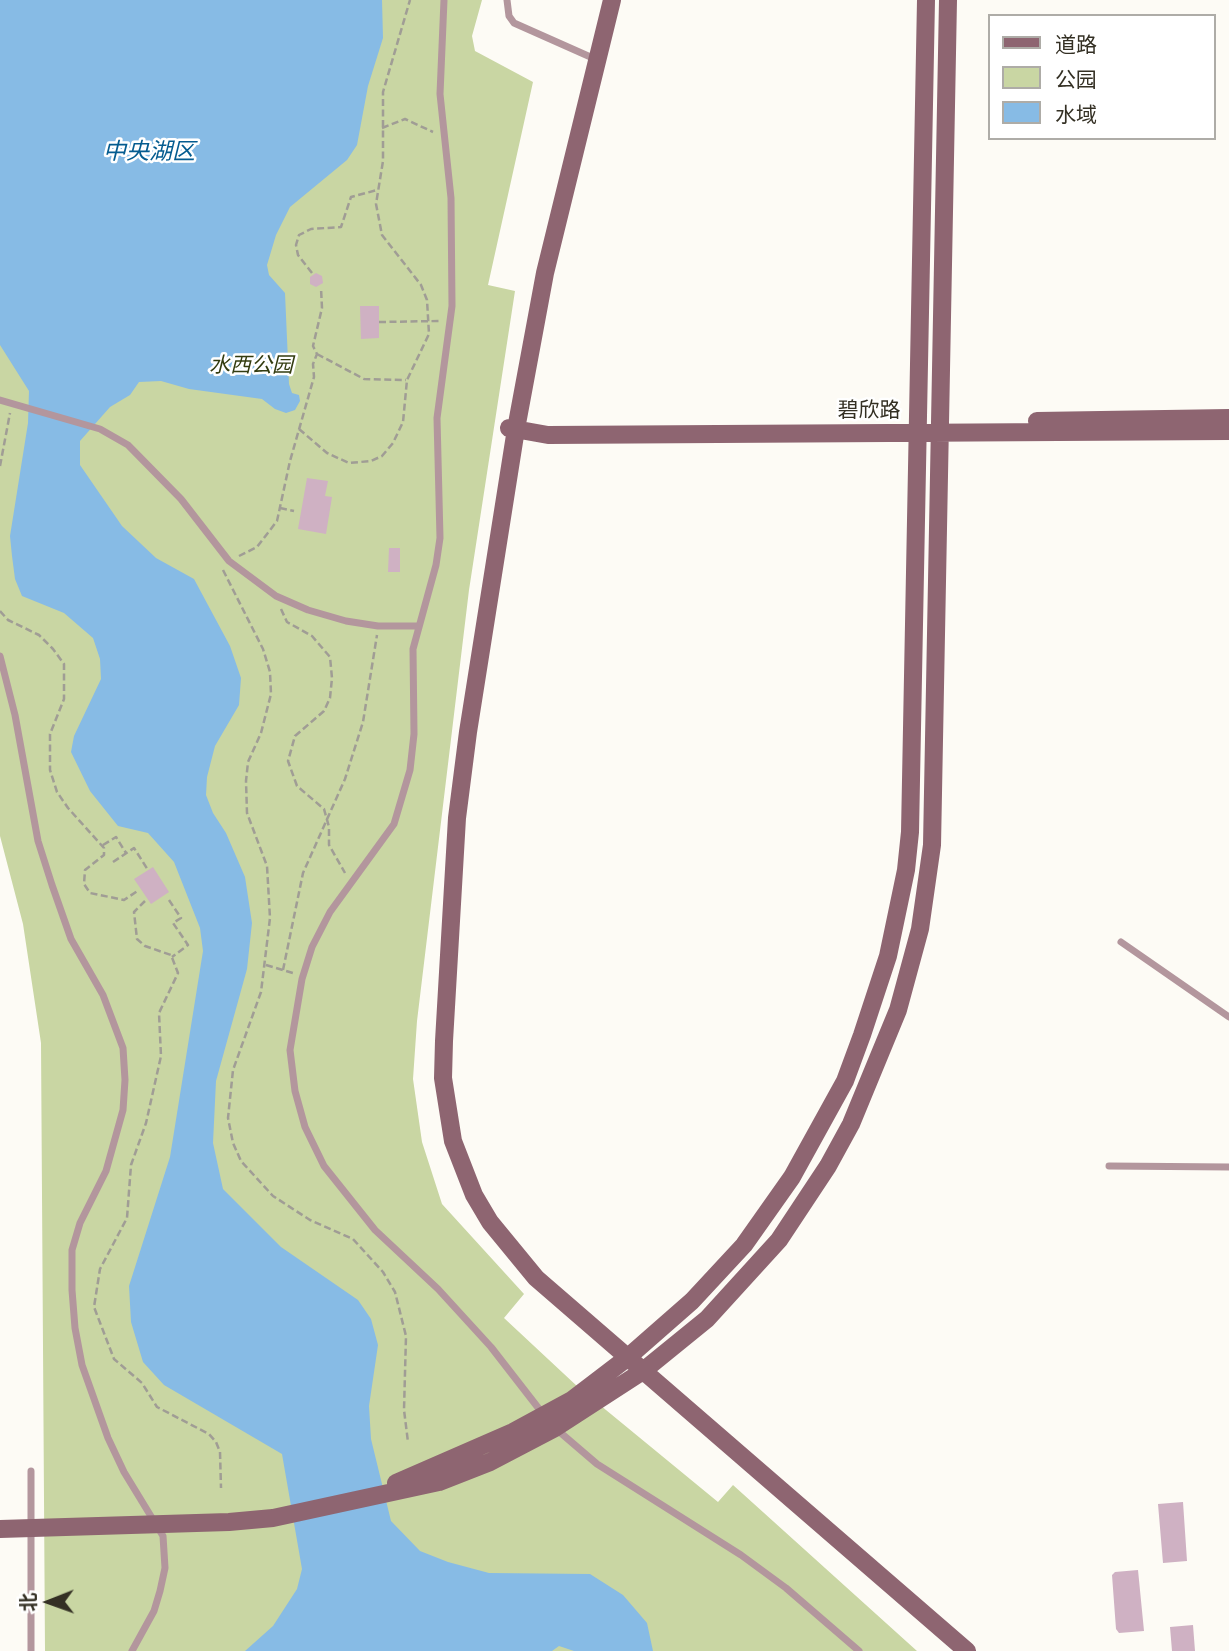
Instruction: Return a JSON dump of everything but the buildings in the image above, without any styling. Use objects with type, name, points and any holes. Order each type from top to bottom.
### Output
[{"type":"main road","points":[[604,0],[513,425],[468,732],[457,818],[444,1041],[446,1109],[462,1167],[474,1195],[503,1241],[536,1278],[624,1360],[954,1651]]},
{"type":"main road","points":[[592,58],[612,0]]},
{"type":"main road","points":[[549,1422],[572,1400],[624,1360],[718,1274],[744,1245],[792,1177],[845,1082],[875,999],[899,910],[910,832],[926,0]]},
{"type":"main road","points":[[0,1529],[31,1523],[272,1513],[404,1486],[439,1482],[490,1462],[549,1422],[640,1374],[706,1319],[740,1285],[794,1217],[851,1124],[898,1010],[920,929],[932,845],[948,0]]},
{"type":"main road","name":"碧欣路","points":[[941,428],[1229,418]]},
{"type":"main road","name":"碧欣路","points":[[513,425],[1229,431]]},
{"type":"main road","points":[[640,1374],[776,1489],[869,1563],[967,1651]]},
{"type":"main road","points":[[0,1519],[31,1523]]},
{"type":"lane","points":[[444,0],[440,80],[452,234],[449,321],[437,418],[440,538],[436,565],[418,625],[412,677],[414,734],[403,800],[394,824],[330,912],[303,975],[290,1050],[295,1091],[305,1127],[324,1166],[376,1230],[438,1289],[491,1347],[549,1422],[597,1464],[741,1555],[786,1588],[859,1651]]},
{"type":"lane","points":[[507,0],[509,16],[514,23],[592,58]]},
{"type":"lane","points":[[0,400],[100,429],[128,445],[181,499],[229,561],[276,596],[308,610],[377,626],[418,625]]},
{"type":"lane","points":[[0,656],[15,715],[27,791],[48,874],[71,939],[103,995],[122,1048],[123,1110],[106,1171],[80,1223],[72,1250],[72,1290],[82,1365],[108,1438],[163,1536],[165,1568],[154,1611],[132,1651]]},
{"type":"lane","points":[[1121,942],[1229,1017]]},
{"type":"lane","points":[[1108,1166],[1229,1167]]},
{"type":"lane","points":[[30,1471],[31,1651]]},
{"type":"path","points":[[299,429],[327,453],[339,459],[349,463],[371,461],[389,449],[399,432],[403,422],[407,380],[424,348],[429,321],[427,300],[415,273],[382,235],[377,220],[377,190],[383,161],[383,92],[410,0]]},
{"type":"path","points":[[382,128],[405,119],[428,131],[443,128]]},
{"type":"path","points":[[312,273],[298,255],[296,245],[299,235],[311,229],[341,227],[351,198],[377,190]]},
{"type":"path","points":[[321,288],[322,308],[313,346],[317,354],[364,379],[407,380]]},
{"type":"path","points":[[379,322],[449,321]]},
{"type":"path","points":[[229,561],[257,547],[277,521],[314,377],[313,364],[317,354]]},
{"type":"path","points":[[0,466],[14,403]]},
{"type":"path","points":[[280,508],[294,511]]},
{"type":"path","points":[[276,596],[287,622],[312,636],[330,657],[330,698],[324,710],[295,736],[288,761],[297,786],[315,800],[326,817],[329,845],[337,864],[347,875],[356,878]]},
{"type":"path","points":[[0,611],[8,620],[38,635],[54,649],[64,664],[64,699],[50,734],[50,770],[57,792],[68,808],[103,845],[104,855],[85,870],[84,884],[90,893],[124,900],[139,890]]},
{"type":"path","points":[[283,970],[303,873],[345,779],[363,722],[377,626]]},
{"type":"path","points":[[103,845],[116,837],[126,853]]},
{"type":"path","points":[[113,862],[134,848],[148,870]]},
{"type":"path","points":[[169,900],[181,918],[173,923],[188,945],[172,957]]},
{"type":"path","points":[[145,901],[134,912],[137,939],[145,946],[172,957],[178,973],[159,1013],[161,1056],[146,1123],[131,1165],[127,1218],[100,1269],[94,1307],[114,1359],[142,1383],[157,1407],[209,1434],[216,1442],[220,1452],[221,1488]]},
{"type":"path","points":[[266,964],[303,975]]},
{"type":"green space","name":"水西公园","points":[[0,0],[482,0],[472,36],[475,51],[533,82],[488,285],[515,291],[469,590],[417,1021],[413,1079],[422,1142],[442,1204],[524,1294],[504,1318],[578,1387],[718,1502],[733,1485],[917,1651],[45,1651],[41,1043],[23,924],[0,836]]},
{"type":"water","name":"中央湖区","points":[[0,0],[382,0],[383,38],[368,86],[357,145],[347,160],[290,207],[276,235],[267,265],[269,275],[285,293],[289,384],[292,393],[299,395],[300,401],[295,410],[286,413],[262,399],[189,389],[161,381],[139,382],[130,395],[110,407],[80,441],[80,465],[122,526],[156,558],[194,579],[230,646],[241,678],[239,705],[215,746],[207,777],[206,795],[245,877],[252,923],[247,969],[216,1081],[213,1143],[223,1189],[281,1247],[358,1300],[371,1319],[378,1345],[369,1406],[371,1439],[391,1521],[420,1551],[489,1573],[590,1574],[623,1595],[647,1623],[653,1651],[574,1651],[559,1646],[552,1651],[245,1651],[273,1626],[297,1589],[302,1569],[282,1454],[164,1385],[143,1362],[131,1322],[129,1286],[170,1157],[203,951],[200,928],[174,862],[148,833],[118,826],[90,791],[71,752],[74,736],[101,679],[100,659],[93,638],[64,613],[22,596],[15,579],[10,536],[28,423],[29,391],[0,345]]}]
